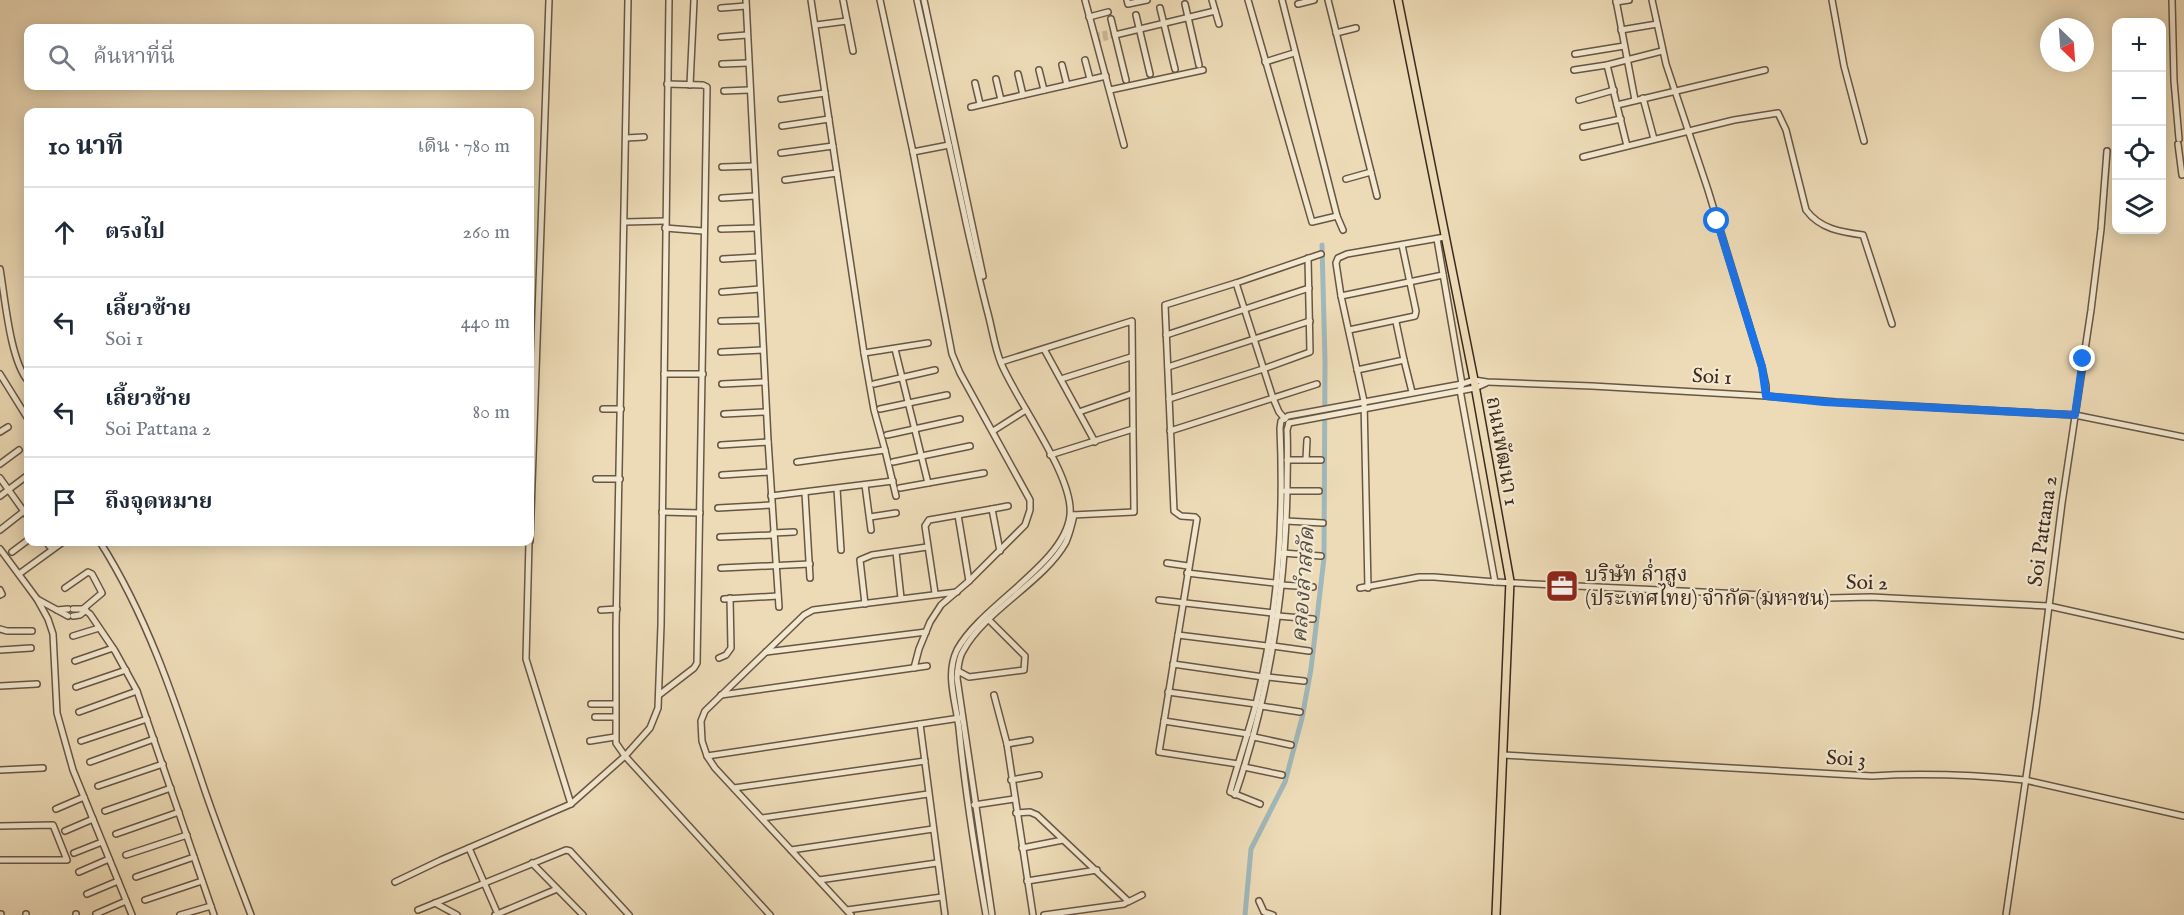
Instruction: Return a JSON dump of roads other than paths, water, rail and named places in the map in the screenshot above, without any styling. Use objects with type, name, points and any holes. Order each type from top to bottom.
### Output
[{"type":"main road","name":"ถนนพัฒนา 1","points":[[1398,0],[1441,238],[1475,388],[1510,581],[1496,915]]},
{"type":"street","points":[[534,427],[549,0]]},
{"type":"street","points":[[628,0],[615,737],[617,746],[624,756],[770,915]]},
{"type":"street","points":[[395,882],[570,804],[624,756],[650,728],[658,708],[669,0]]},
{"type":"street","points":[[690,85],[694,0]]},
{"type":"street","points":[[811,0],[864,353],[896,496]]},
{"type":"street","points":[[843,0],[853,51]]},
{"type":"street","points":[[880,0],[914,152],[952,354],[960,373],[1030,500],[1030,510],[1025,525],[942,605],[926,632],[914,668]]},
{"type":"street","points":[[917,0],[941,91],[947,146],[959,178]]},
{"type":"street","points":[[1085,0],[1124,145]]},
{"type":"street","points":[[1127,0],[1128,4],[1147,0]]},
{"type":"street","points":[[1212,0],[1219,24]]},
{"type":"street","points":[[1248,0],[1312,222],[1337,216]]},
{"type":"street","points":[[1282,0],[1294,54],[1337,216],[1343,230]]},
{"type":"street","points":[[1298,4],[1314,0]]},
{"type":"street","points":[[1328,0],[1377,196]]},
{"type":"street","points":[[1629,0],[1616,1],[1635,100]]},
{"type":"street","points":[[1652,0],[1662,51],[1762,367],[1766,396]]},
{"type":"street","points":[[1832,0],[1844,66],[1864,141]]},
{"type":"street","points":[[2172,0],[2174,81],[2182,175]]},
{"type":"street","points":[[722,8],[746,3],[769,472],[779,607]]},
{"type":"street","points":[[918,8],[925,3],[959,178],[1001,362],[1024,411],[1050,455],[1068,492],[1072,515],[1065,534],[1052,554],[970,632],[957,650],[952,669],[952,687],[957,718],[975,805],[992,915]]},
{"type":"street","points":[[1185,4],[1199,65]]},
{"type":"street","points":[[1160,8],[1174,69]]},
{"type":"street","points":[[1114,33],[1215,11]]},
{"type":"street","points":[[1089,16],[1108,12]]},
{"type":"street","points":[[1136,15],[1150,74]]},
{"type":"street","points":[[1111,19],[1125,80]]},
{"type":"street","points":[[816,26],[847,21]]},
{"type":"street","points":[[1621,30],[1657,24]]},
{"type":"street","points":[[1336,33],[1356,28]]},
{"type":"street","points":[[721,37],[747,35]]},
{"type":"street","points":[[1575,54],[1624,46]]},
{"type":"street","points":[[1574,70],[1662,51]]},
{"type":"street","points":[[1266,62],[1294,54]]},
{"type":"street","points":[[1085,60],[1090,79]]},
{"type":"street","points":[[722,64],[748,63]]},
{"type":"street","points":[[1607,64],[1627,146]]},
{"type":"street","points":[[1062,65],[1067,84]]},
{"type":"street","points":[[1039,70],[1044,90]]},
{"type":"street","points":[[1110,90],[1203,70]]},
{"type":"street","points":[[1617,105],[1764,70]]},
{"type":"street","points":[[1018,74],[1023,94]]},
{"type":"street","points":[[971,106],[1106,76]]},
{"type":"street","points":[[996,79],[1001,100]]},
{"type":"street","points":[[659,695],[694,668],[697,663],[707,87],[703,84],[667,84]]},
{"type":"street","points":[[975,84],[980,104]]},
{"type":"street","points":[[724,91],[749,90]]},
{"type":"street","points":[[1579,99],[1614,90]]},
{"type":"street","points":[[781,99],[825,93]]},
{"type":"street","points":[[1643,98],[1654,139]]},
{"type":"street","points":[[1583,157],[1734,120],[1778,113],[1786,130],[1806,210],[1813,220],[1827,228],[1863,235],[1892,324]]},
{"type":"street","points":[[1583,127],[1621,118]]},
{"type":"street","points":[[782,126],[829,119]]},
{"type":"street","points":[[626,138],[644,137]]},
{"type":"street","points":[[781,153],[833,146]]},
{"type":"street","points":[[914,152],[947,146]]},
{"type":"street","name":"Soi Pattana 2","points":[[2006,915],[2101,229],[2107,152]]},
{"type":"street","points":[[722,167],[754,166]]},
{"type":"street","points":[[1346,179],[1371,172]]},
{"type":"street","points":[[785,180],[837,173]]},
{"type":"street","points":[[722,198],[755,196]]},
{"type":"street","points":[[625,222],[704,231]]},
{"type":"street","points":[[721,229],[757,228]]},
{"type":"street","points":[[1368,588],[1364,401],[1336,263],[1338,258],[1347,254],[1441,238],[1443,275],[1495,582]]},
{"type":"street","points":[[1349,330],[1396,322],[1415,316],[1416,311],[1402,245]]},
{"type":"street","points":[[1238,764],[1162,754],[1159,749],[1197,519],[1181,516],[1174,511],[1165,305],[1236,284],[1321,254]]},
{"type":"street","points":[[723,259],[758,257]]},
{"type":"street","points":[[1169,399],[1310,352],[1308,258]]},
{"type":"street","points":[[978,265],[983,276]]},
{"type":"street","points":[[0,269],[19,363],[24,376]]},
{"type":"street","points":[[1341,296],[1443,275]]},
{"type":"street","points":[[1236,284],[1273,398],[1279,412],[1286,417],[1289,423],[1282,553]]},
{"type":"street","points":[[1166,335],[1309,288]]},
{"type":"street","points":[[722,292],[760,289]]},
{"type":"street","points":[[721,321],[761,320]]},
{"type":"street","points":[[1001,362],[1131,321],[1134,512],[1072,515]]},
{"type":"street","points":[[1168,367],[1310,321]]},
{"type":"street","points":[[1396,322],[1412,393]]},
{"type":"street","points":[[864,353],[928,343]]},
{"type":"street","points":[[896,349],[928,483]]},
{"type":"street","points":[[1044,349],[1095,441]]},
{"type":"street","points":[[721,352],[763,350]]},
{"type":"street","points":[[1061,379],[1131,357]]},
{"type":"street","points":[[1357,370],[1404,360]]},
{"type":"street","points":[[874,384],[935,370]]},
{"type":"street","points":[[0,374],[24,413]]},
{"type":"street","points":[[664,374],[703,374]]},
{"type":"street","name":"Soi 1","points":[[1461,387],[1473,380],[2075,415],[2184,437]]},
{"type":"street","points":[[722,384],[765,382]]},
{"type":"street","name":"Soi 1","points":[[1286,417],[1412,393],[1461,387],[1475,388],[1487,382]]},
{"type":"street","points":[[1170,431],[1317,384]]},
{"type":"street","points":[[1289,423],[1461,387]]},
{"type":"street","points":[[880,409],[947,394]]},
{"type":"street","points":[[1079,412],[1131,394]]},
{"type":"street","points":[[603,409],[621,409]]},
{"type":"street","points":[[993,431],[1024,411]]},
{"type":"street","points":[[724,414],[766,412]]},
{"type":"street","points":[[1235,795],[1266,676],[1275,615],[1286,521],[1280,428],[1286,417]]},
{"type":"street","points":[[887,435],[960,419]]},
{"type":"street","points":[[0,432],[8,427]]},
{"type":"street","points":[[1050,455],[1133,429]]},
{"type":"street","points":[[1306,459],[1307,440]]},
{"type":"street","points":[[721,445],[768,442]]},
{"type":"street","points":[[893,462],[970,446]]},
{"type":"street","points":[[0,464],[19,450]]},
{"type":"street","points":[[797,462],[885,450]]},
{"type":"street","points":[[1287,460],[1321,460]]},
{"type":"street","points":[[722,475],[769,472]]},
{"type":"street","points":[[900,488],[984,473]]},
{"type":"street","points":[[0,478],[24,507]]},
{"type":"street","points":[[0,496],[24,478]]},
{"type":"street","points":[[596,478],[620,479]]},
{"type":"street","points":[[771,496],[893,481]]},
{"type":"street","points":[[865,485],[871,530]]},
{"type":"street","points":[[837,489],[841,550]]},
{"type":"street","points":[[1284,491],[1318,491]]},
{"type":"street","points":[[805,493],[810,578]]},
{"type":"street","points":[[718,508],[772,505]]},
{"type":"street","points":[[935,593],[927,547],[926,521],[1008,506]]},
{"type":"street","points":[[992,509],[1000,551]]},
{"type":"street","points":[[0,530],[24,511]]},
{"type":"street","points":[[662,512],[700,513]]},
{"type":"street","points":[[870,517],[896,513]]},
{"type":"street","points":[[958,515],[969,581]]},
{"type":"street","points":[[1286,521],[1323,523]]},
{"type":"street","points":[[720,537],[794,532]]},
{"type":"street","points":[[12,552],[24,543]]},
{"type":"street","points":[[19,574],[57,546]]},
{"type":"street","points":[[102,546],[125,585],[152,640],[251,915]]},
{"type":"street","points":[[530,546],[526,659],[570,804]]},
{"type":"street","points":[[866,604],[860,560],[872,555],[927,547]]},
{"type":"street","points":[[0,549],[37,599],[51,626],[57,713],[73,770],[132,915]]},
{"type":"street","points":[[896,552],[901,598]]},
{"type":"street","points":[[1282,553],[1321,556]]},
{"type":"street","points":[[1167,563],[1188,566]]},
{"type":"street","points":[[721,568],[810,564]]},
{"type":"street","points":[[37,599],[70,616],[80,615],[102,593],[92,574],[88,572],[65,588]]},
{"type":"street","points":[[1187,573],[1313,587]]},
{"type":"street","name":"Soi 2","points":[[1360,588],[1419,577],[1463,578],[1495,582],[2049,606],[2184,636]]},
{"type":"street","points":[[0,590],[2,594],[0,595]]},
{"type":"street","points":[[942,897],[849,913],[715,768],[707,756],[701,732],[701,721],[705,711],[719,695],[808,612],[935,593],[957,592]]},
{"type":"street","points":[[719,658],[726,655],[731,648],[727,598],[778,596]]},
{"type":"street","points":[[986,915],[967,806],[957,718],[958,671],[962,652],[1009,597]]},
{"type":"street","points":[[1159,600],[1313,619]]},
{"type":"street","points":[[601,610],[617,609]]},
{"type":"street","points":[[57,610],[85,610],[113,648],[137,691],[214,915]]},
{"type":"street","points":[[958,671],[969,677],[1024,670],[1025,656],[989,620]]},
{"type":"street","points":[[73,636],[99,627]]},
{"type":"street","points":[[0,629],[32,631]]},
{"type":"street","points":[[765,652],[926,632]]},
{"type":"street","points":[[1178,634],[1309,651]]},
{"type":"street","points":[[0,650],[32,648]]},
{"type":"street","points":[[75,661],[113,648]]},
{"type":"street","points":[[1173,663],[1304,681]]},
{"type":"street","points":[[719,695],[927,666]]},
{"type":"street","points":[[76,687],[126,670]]},
{"type":"street","points":[[0,686],[37,684]]},
{"type":"street","points":[[79,712],[137,691]]},
{"type":"street","points":[[1168,693],[1300,712]]},
{"type":"street","points":[[994,695],[1007,744],[1033,915]]},
{"type":"street","points":[[591,704],[615,704]]},
{"type":"street","points":[[595,717],[615,717]]},
{"type":"street","points":[[707,756],[957,718]]},
{"type":"street","points":[[81,741],[147,719]]},
{"type":"street","points":[[1164,722],[1291,745]]},
{"type":"street","points":[[920,724],[945,915]]},
{"type":"street","points":[[1251,736],[1238,764],[1230,792],[1260,804]]},
{"type":"street","points":[[590,741],[615,737]]},
{"type":"street","points":[[90,762],[154,740]]},
{"type":"street","points":[[1007,744],[1029,740]]},
{"type":"street","name":"Soi 3","points":[[1503,755],[1872,776],[1957,776],[2025,780],[2184,816]]},
{"type":"street","points":[[734,788],[925,761]]},
{"type":"street","points":[[98,786],[163,764]]},
{"type":"street","points":[[1244,767],[1281,775]]},
{"type":"street","points":[[0,770],[43,768]]},
{"type":"street","points":[[1011,780],[1039,775]]},
{"type":"street","points":[[105,811],[171,788]]},
{"type":"street","points":[[762,818],[928,795]]},
{"type":"street","points":[[56,809],[84,797]]},
{"type":"street","points":[[967,806],[1014,799]]},
{"type":"street","points":[[116,834],[179,812]]},
{"type":"street","points":[[1016,813],[1034,812],[1128,902]]},
{"type":"street","points":[[65,831],[93,819]]},
{"type":"street","points":[[0,826],[53,825],[67,860],[0,860]]},
{"type":"street","points":[[790,850],[933,829]]},
{"type":"street","points":[[126,855],[187,835]]},
{"type":"street","points":[[1022,848],[1063,840]]},
{"type":"street","points":[[74,853],[102,842]]},
{"type":"street","points":[[470,848],[496,912],[557,889]]},
{"type":"street","points":[[418,910],[559,852],[570,851],[629,915]]},
{"type":"street","points":[[136,877],[194,857]]},
{"type":"street","points":[[79,872],[109,859]]},
{"type":"street","points":[[532,863],[582,915]]},
{"type":"street","points":[[819,880],[937,863]]},
{"type":"street","points":[[1027,881],[1097,870]]},
{"type":"street","points":[[87,894],[118,881]]},
{"type":"street","points":[[145,900],[202,881]]},
{"type":"street","points":[[1044,915],[1128,902],[1142,895]]},
{"type":"street","points":[[96,914],[126,901]]},
{"type":"street","points":[[1259,901],[1264,912],[1273,915]]},
{"type":"street","points":[[435,903],[457,915]]},
{"type":"street","points":[[180,915],[211,906]]},
{"type":"waterway","name":"คลองลำสลัด","points":[[1245,915],[1251,849],[1285,782],[1302,718],[1311,669],[1324,558],[1325,361],[1322,245]]},
{"type":"tunnel","points":[[1095,35],[1114,32]]},
{"type":"tunnel","points":[[1096,41],[1115,35]]},
{"type":"place","name":"บริษัท ล่ำสูง (ประเทศไทย) จำกัด (มหาชน)","points":[[1562,586]]}]
